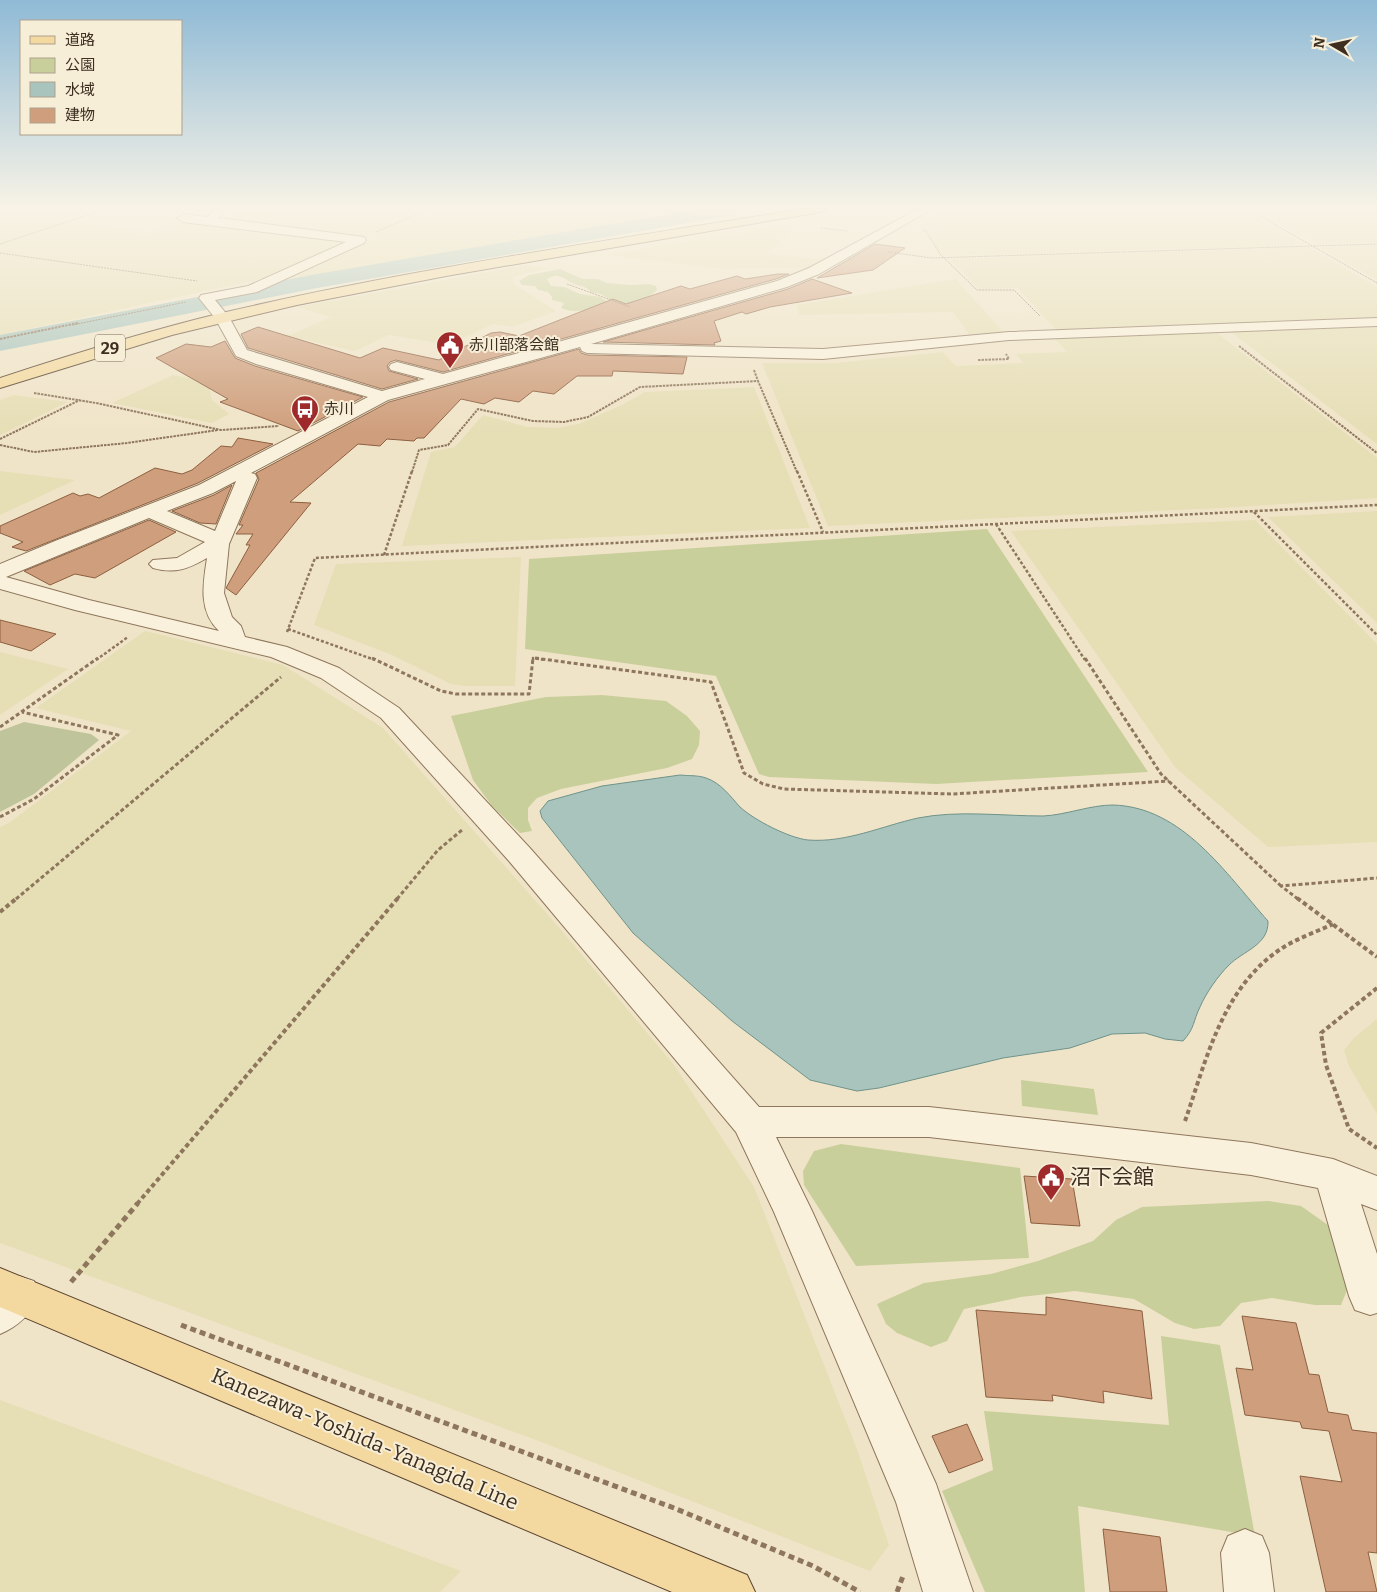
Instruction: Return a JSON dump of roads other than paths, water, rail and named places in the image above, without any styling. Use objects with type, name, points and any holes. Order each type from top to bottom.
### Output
[{"type":"main road","name":"29","points":[[0,382],[147,337],[222,317],[391,283]]},
{"type":"main road","name":"Kanezawa-Yoshida-Yanagida Line","points":[[40,1293],[730,1592]]},
{"type":"street","points":[[265,283],[252,289],[209,300],[222,317],[241,354],[249,358],[382,396]]},
{"type":"street","points":[[0,572],[62,544],[206,489],[236,475],[382,396],[563,348],[784,283]]},
{"type":"street","points":[[563,348],[823,354],[976,338],[1377,322]]},
{"type":"street","points":[[616,367],[623,349]]},
{"type":"street","points":[[397,367],[444,380]]},
{"type":"street","points":[[234,641],[233,631],[221,620],[213,593],[220,541],[248,478],[236,475]]},
{"type":"street","points":[[150,511],[220,541]]},
{"type":"street","points":[[160,564],[181,564],[220,541]]},
{"type":"street","points":[[0,582],[234,641],[289,647],[390,713],[482,814],[750,1122],[793,1211],[919,1501],[948,1592]]},
{"type":"street","points":[[750,1122],[930,1122],[1252,1159],[1333,1175],[1377,1193]]},
{"type":"street","points":[[1333,1175],[1370,1296]]},
{"type":"water","points":[[680,775],[700,776],[711,780],[721,786],[740,807],[754,817],[772,828],[800,839],[808,840],[836,839],[904,821],[949,814],[1043,816],[1113,805],[1138,809],[1161,817],[1182,830],[1201,846],[1268,921],[1267,929],[1260,942],[1229,965],[1217,979],[1206,996],[1192,1028],[1183,1041],[1165,1039],[1145,1033],[1112,1034],[1070,1048],[1003,1058],[879,1088],[857,1091],[810,1080],[732,1021],[633,933],[542,818],[540,811],[548,801],[602,786]]},
{"type":"waterway","points":[[0,343],[305,283]]},
{"type":"place","name":"赤川部落会館","points":[[450,369]]},
{"type":"place","name":"赤川","points":[[305,433]]},
{"type":"place","name":"沼下会館","points":[[1051,1201]]}]
